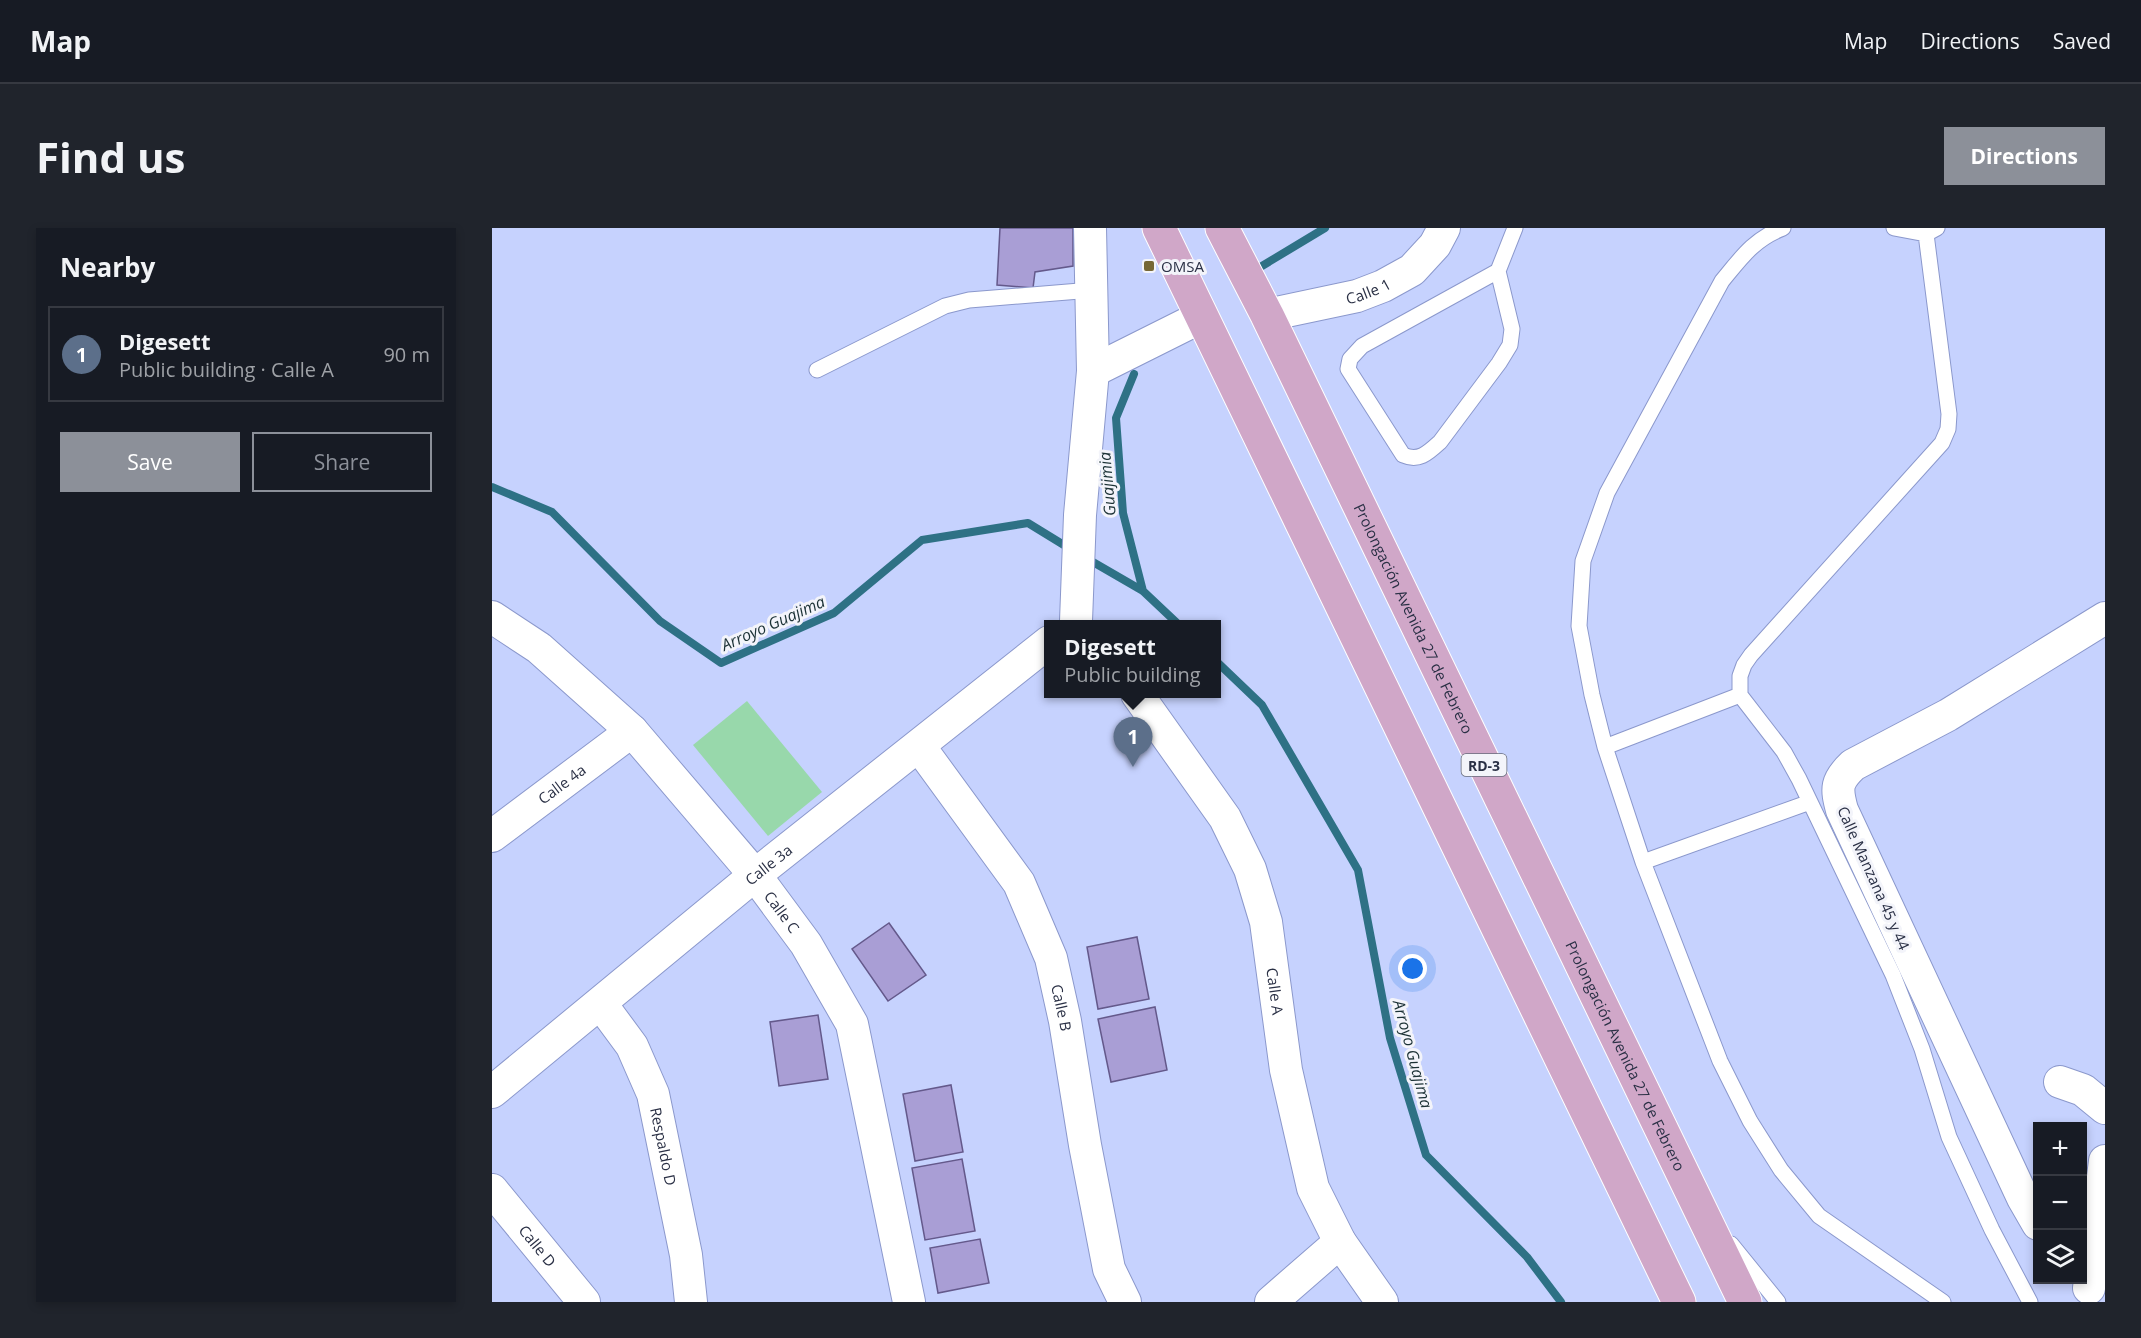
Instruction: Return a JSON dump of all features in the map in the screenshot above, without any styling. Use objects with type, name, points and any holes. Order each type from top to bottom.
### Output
[{"type":"main road","points":[[1159,228],[1679,1302]]},
{"type":"main road","name":"Prolongación Avenida 27 de Febrero","points":[[1222,228],[1267,315],[1745,1302]]},
{"type":"street","points":[[1076,620],[1080,515],[1093,371],[1090,228]]},
{"type":"street","name":"Calle 1","points":[[1267,315],[1357,296],[1383,286],[1412,270],[1435,245],[1444,228]]},
{"type":"street","points":[[1093,371],[1201,317]]},
{"type":"street","name":"Calle C","points":[[492,617],[539,648],[632,730],[756,875],[806,944],[852,1024],[909,1302]]},
{"type":"street","name":"Calle Manzana 45 y 44","points":[[2033,1217],[1846,820],[1837,793],[1840,777],[1853,765],[1948,714],[2105,618]]},
{"type":"street","name":"Calle 3a","points":[[492,1092],[756,875],[1044,646]]},
{"type":"street","name":"Calle A","points":[[1141,698],[1225,818],[1250,869],[1266,922],[1286,1070],[1313,1188],[1340,1242],[1382,1302]]},
{"type":"street","name":"Calle 4a","points":[[492,836],[632,730]]},
{"type":"street","name":"Calle B","points":[[918,746],[1019,883],[1051,958],[1065,1020],[1085,1145],[1109,1269],[1125,1302]]},
{"type":"street","name":"Respaldo D","points":[[601,1004],[632,1046],[653,1094],[686,1254],[692,1302]]},
{"type":"street","points":[[2060,1082],[2083,1090],[2105,1108]]},
{"type":"street","points":[[2092,1288],[2105,1161]]},
{"type":"street","name":"Calle D","points":[[492,1190],[584,1302]]},
{"type":"street","points":[[1271,1302],[1340,1242]]},
{"type":"lane","points":[[1498,271],[1384,332],[1362,346],[1350,359],[1348,369],[1403,455],[1417,458],[1428,454],[1440,442],[1510,345],[1512,329],[1498,271],[1515,228]]},
{"type":"lane","points":[[1783,228],[1766,234],[1746,251],[1722,281],[1607,493],[1583,561],[1579,626],[1605,747],[1643,862],[1720,1061],[1750,1121],[1781,1170],[1819,1216],[1943,1302]]},
{"type":"lane","points":[[1894,228],[1931,231],[1949,414],[1948,429],[1942,443],[1751,655],[1740,676],[1740,695],[1784,752],[1893,975],[1922,1049],[1948,1137],[1992,1230],[2030,1302]]},
{"type":"lane","points":[[817,370],[945,306],[969,300],[1092,290]]},
{"type":"lane","points":[[1605,747],[1740,695]]},
{"type":"lane","points":[[1643,862],[1810,802]]},
{"type":"lane","points":[[1694,1198],[1779,1302]]},
{"type":"green space","points":[[747,701],[822,792],[768,836],[693,745]]},
{"type":"building","points":[[1000,228],[1073,228],[1073,266],[1035,272],[1033,288],[997,285]]},
{"type":"building","points":[[889,923],[926,975],[888,1001],[852,949]]},
{"type":"building","points":[[1137,937],[1149,999],[1098,1009],[1087,947]]},
{"type":"building","points":[[1155,1007],[1167,1070],[1111,1082],[1098,1019]]},
{"type":"building","points":[[818,1015],[828,1079],[779,1086],[770,1022]]},
{"type":"building","points":[[951,1085],[963,1152],[915,1161],[903,1094]]},
{"type":"building","points":[[962,1159],[975,1231],[925,1240],[912,1168]]},
{"type":"building","points":[[980,1239],[989,1283],[938,1293],[930,1248]]},
{"type":"waterway","name":"Guajimia","points":[[1262,266],[1325,228]]},
{"type":"waterway","name":"Guajimia","points":[[1134,374],[1116,418],[1123,513],[1143,591]]},
{"type":"waterway","name":"Arroyo Guajima","points":[[492,487],[552,512],[660,621],[721,663],[834,613],[922,540],[1028,523],[1072,550]]},
{"type":"waterway","name":"Arroyo Guajima","points":[[1086,558],[1143,591],[1174,620]]},
{"type":"waterway","name":"Arroyo Guajima","points":[[1221,666],[1262,705],[1358,870],[1390,1038],[1426,1155],[1527,1257],[1561,1302]]},
{"type":"place","name":"OMSA","points":[[1149,266]]},
{"type":"place","name":"Digesett","points":[[1133,767]]}]
